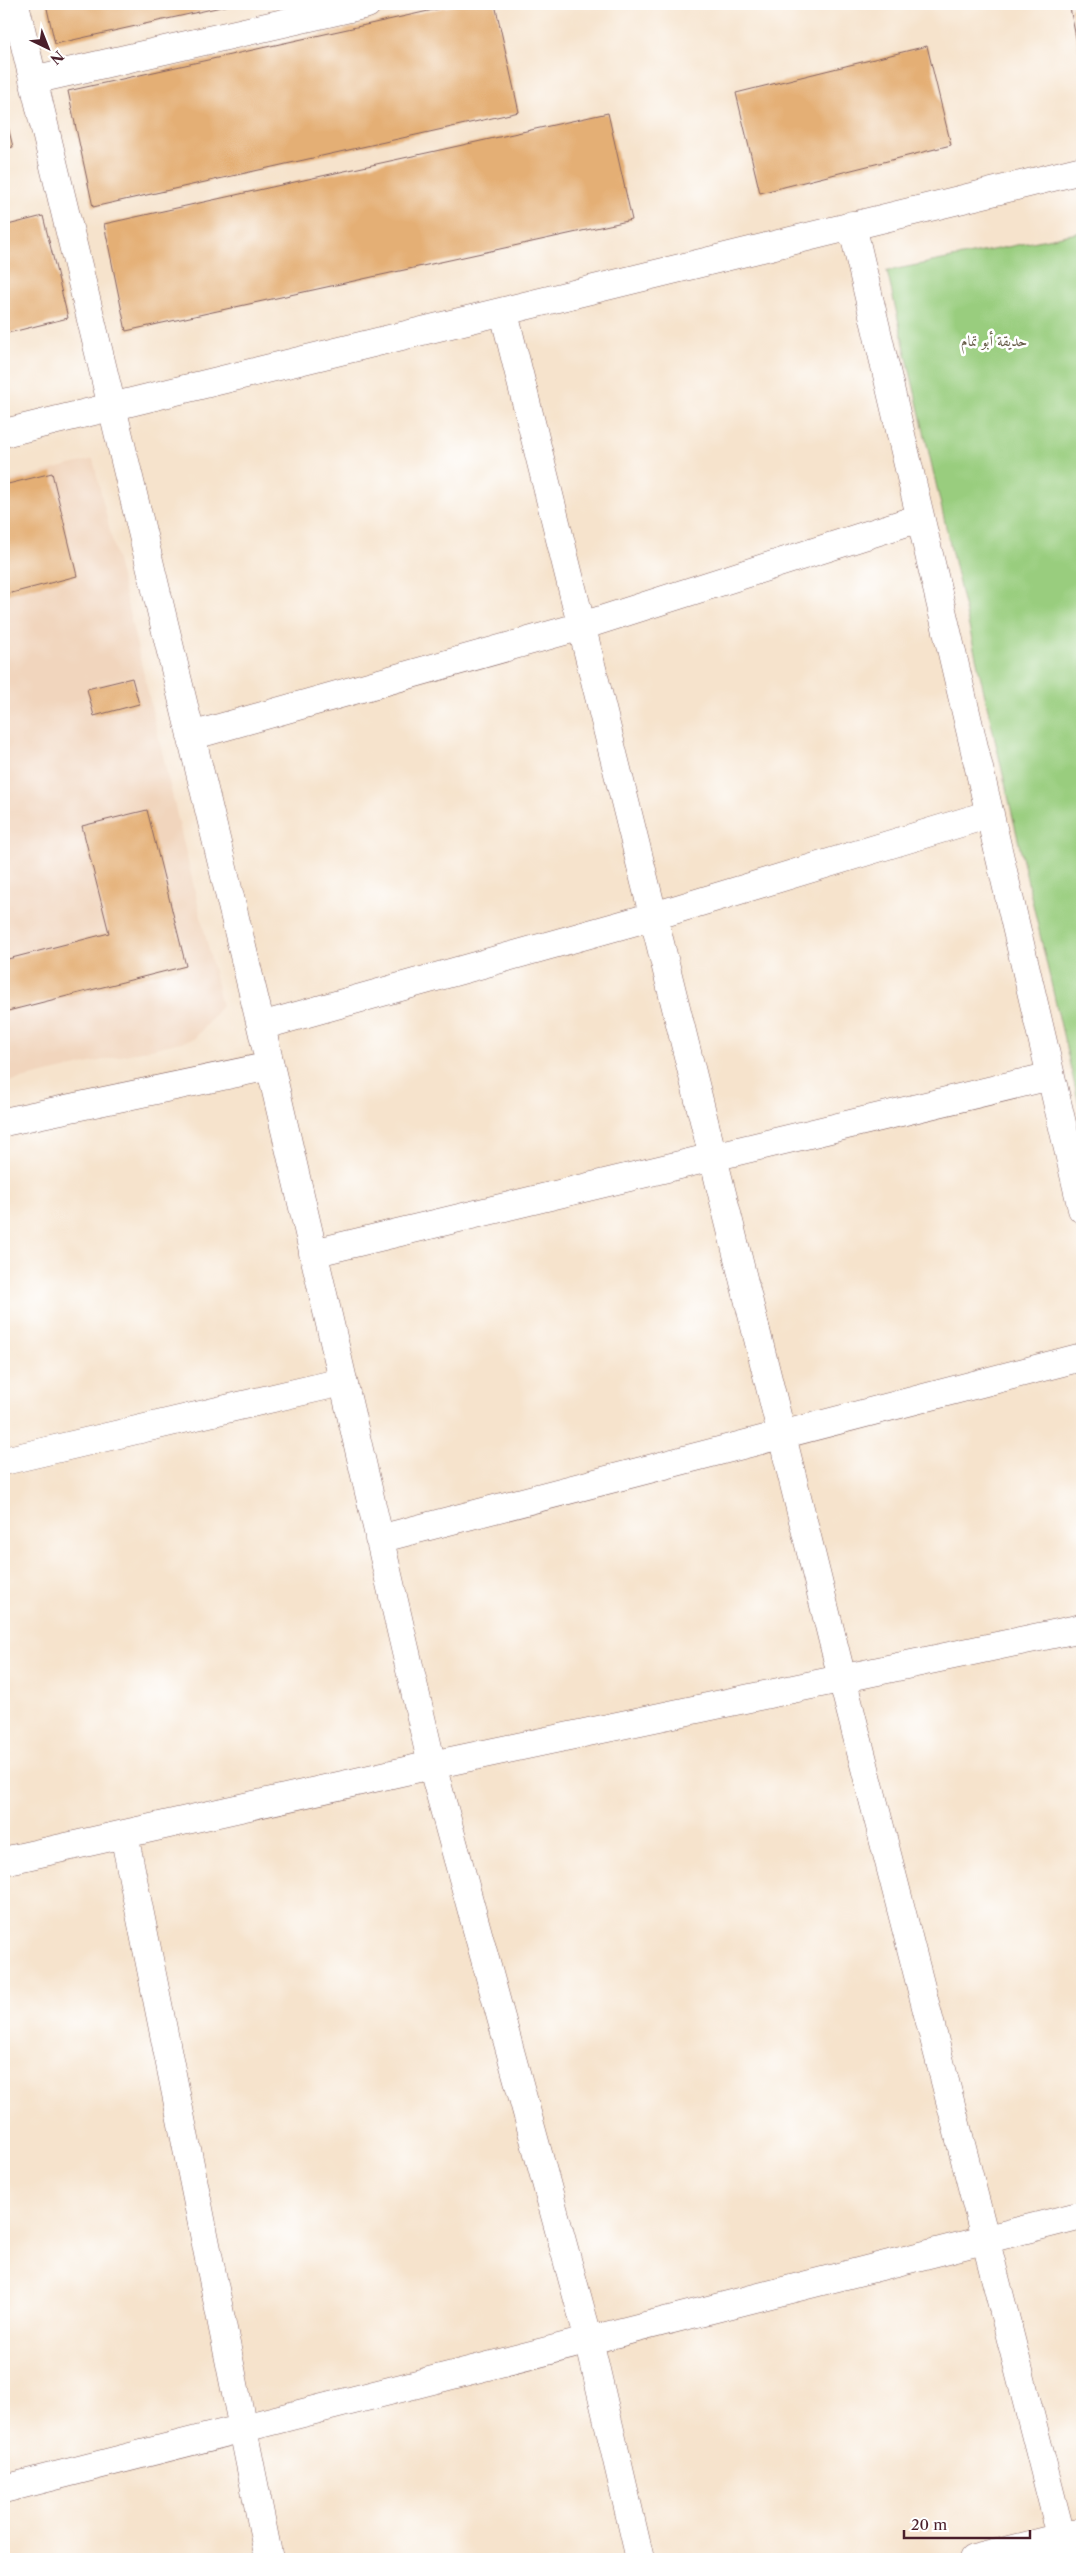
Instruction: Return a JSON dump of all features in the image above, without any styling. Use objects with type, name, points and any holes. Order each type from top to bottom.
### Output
[{"type":"street","points":[[15,4],[261,1026],[432,1765],[590,2340],[640,2559]]},
{"type":"street","points":[[33,80],[366,4]]},
{"type":"street","points":[[4,434],[1082,170]]},
{"type":"street","points":[[852,225],[1082,1209]]},
{"type":"street","points":[[504,313],[842,1678],[984,2240],[1070,2543],[973,2559]]},
{"type":"street","points":[[191,736],[582,626],[920,518]]},
{"type":"street","points":[[261,1026],[654,916],[990,814]]},
{"type":"street","points":[[4,1122],[270,1066]]},
{"type":"street","points":[[313,1253],[1051,1076]]},
{"type":"street","points":[[379,1539],[1082,1357]]},
{"type":"street","points":[[4,1461],[342,1382]]},
{"type":"street","points":[[4,1861],[432,1765],[1082,1628]]},
{"type":"street","points":[[124,1834],[269,2559]]},
{"type":"street","points":[[4,2489],[1082,2215]]},
{"type":"shaded area","points":[[93,459],[222,1006],[194,1039],[4,1083],[4,482]]},
{"type":"green space","name":"حديقة أبو تمام","points":[[1082,232],[1082,1117],[887,271]]},
{"type":"building","points":[[46,4],[230,4],[230,5],[55,44]]},
{"type":"building","points":[[460,4],[495,4],[519,112],[93,207],[68,91]]},
{"type":"building","points":[[1082,5],[1082,62],[1081,62],[1070,8]]},
{"type":"building","points":[[927,46],[951,145],[760,193],[736,93]]},
{"type":"building","points":[[4,111],[13,147],[4,149]]},
{"type":"building","points":[[608,113],[632,220],[126,331],[104,224]]},
{"type":"building","points":[[43,216],[68,318],[4,334],[4,226]]},
{"type":"building","points":[[52,473],[77,576],[4,595],[4,485]]},
{"type":"building","points":[[132,678],[139,704],[94,716],[87,689]]},
{"type":"building","points":[[147,810],[186,966],[4,1012],[4,960],[109,933],[82,826]]}]
